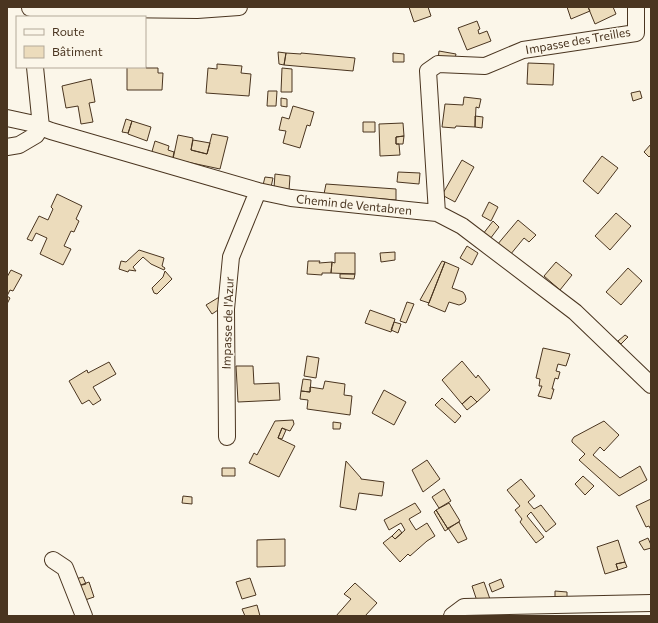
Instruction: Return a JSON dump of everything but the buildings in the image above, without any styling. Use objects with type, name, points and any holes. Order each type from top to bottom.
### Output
[{"type":"street","points":[[30,11],[197,10],[239,7]]},
{"type":"street","name":"Impasse des Treilles","points":[[437,213],[428,72],[438,64],[485,66],[522,50],[636,33],[636,7]]},
{"type":"street","points":[[7,147],[19,145],[36,135],[41,127],[35,68]]},
{"type":"street","name":"Chemin de Ventabren","points":[[7,118],[30,123],[51,131],[258,191],[291,198],[437,213],[462,226],[575,312],[651,385]]},
{"type":"street","name":"Impasse de l'Azur","points":[[227,437],[226,309],[231,257],[258,191]]},
{"type":"street","points":[[53,560],[65,568],[84,616]]},
{"type":"street","points":[[452,616],[464,607],[651,603]]}]
